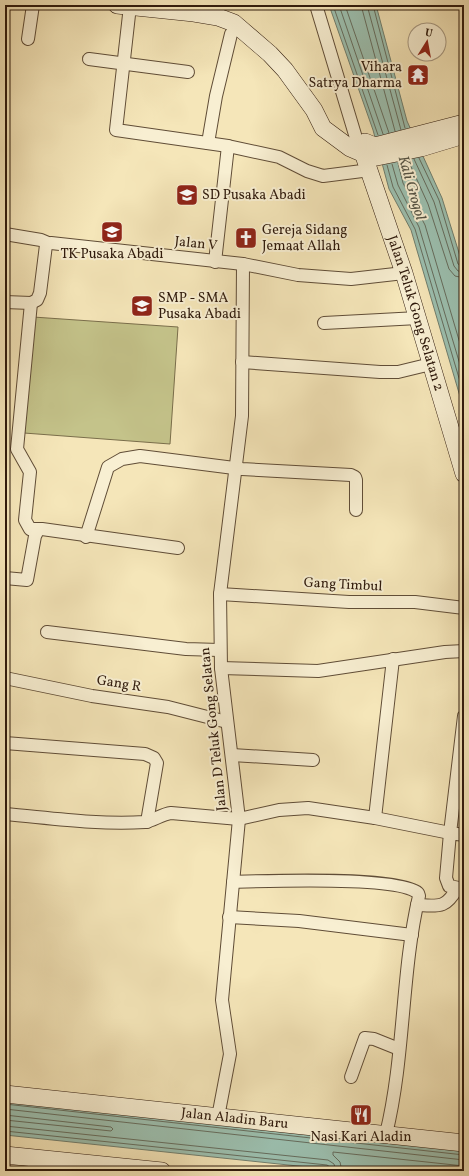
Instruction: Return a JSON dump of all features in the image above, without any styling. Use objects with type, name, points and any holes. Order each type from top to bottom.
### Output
[{"type":"street","points":[[28,39],[33,5]]},
{"type":"street","points":[[316,5],[355,137]]},
{"type":"street","points":[[371,156],[350,148],[324,128],[314,110],[270,54],[238,25],[218,17],[180,8],[123,6],[124,64],[116,130],[173,140],[228,146],[279,157],[307,171],[323,176],[371,156],[418,141],[464,123]]},
{"type":"street","points":[[208,143],[216,96],[230,34],[238,25]]},
{"type":"street","points":[[89,59],[188,72]]},
{"type":"street","points":[[314,110],[355,137]]},
{"type":"street","points":[[418,141],[464,135]]},
{"type":"street","name":"Jalan Teluk Gong Selatan 2","points":[[355,137],[371,156],[464,474]]},
{"type":"street","points":[[215,262],[228,146]]},
{"type":"street","name":"Jalan V","points":[[5,234],[41,240],[48,243],[243,264],[298,275],[351,279],[404,273]]},
{"type":"street","points":[[5,302],[31,303],[37,300],[40,293],[46,245],[48,243]]},
{"type":"street","name":"Jalan D Teluk Gong Selatan","points":[[218,1117],[230,1054],[222,1000],[239,819],[220,668],[220,594],[234,468],[242,416],[243,264]]},
{"type":"street","points":[[31,303],[18,449],[30,472],[25,520],[30,529],[178,548]]},
{"type":"street","points":[[324,323],[418,318]]},
{"type":"street","points":[[242,362],[380,372],[398,372],[431,364]]},
{"type":"street","points":[[86,537],[108,467],[122,459],[140,456],[234,468],[351,475],[356,480],[356,510]]},
{"type":"street","points":[[5,578],[27,580],[35,536],[38,530]]},
{"type":"street","name":"Gang Timbul","points":[[220,594],[349,602],[416,602],[464,608]]},
{"type":"street","points":[[47,632],[186,649],[220,650]]},
{"type":"street","points":[[220,668],[318,671],[392,659],[464,651]]},
{"type":"street","points":[[375,818],[392,659]]},
{"type":"street","name":"Gang R","points":[[5,678],[92,696],[168,707],[227,722]]},
{"type":"street","points":[[460,888],[449,886],[446,882],[450,833],[464,716]]},
{"type":"street","points":[[5,742],[145,754],[154,758],[157,764],[147,822]]},
{"type":"street","points":[[232,755],[313,760]]},
{"type":"street","points":[[5,814],[117,822],[147,822],[162,814],[176,813],[239,819],[279,810],[308,808],[375,818],[464,835]]},
{"type":"street","points":[[233,882],[302,881],[387,884],[417,891],[419,896],[412,935],[392,1110],[386,1134]]},
{"type":"street","points":[[417,906],[440,906],[448,902],[460,888]]},
{"type":"street","points":[[229,917],[299,921],[412,935]]},
{"type":"street","points":[[351,1077],[365,1038],[374,1039],[399,1049]]},
{"type":"street","name":"Jalan Aladin Baru","points":[[5,1094],[464,1143]]},
{"type":"street","points":[[5,1155],[162,1171]]},
{"type":"shaded area","points":[[33,317],[178,327],[170,444],[24,433]]},
{"type":"water","name":"Kali Grogol","points":[[329,5],[376,5],[407,121],[442,198],[464,269],[464,410],[411,230],[389,189],[373,130]]},
{"type":"water","points":[[5,1100],[464,1151],[464,1171],[345,1171],[5,1135]]},
{"type":"place","name":"Vihara Satrya Dharma","points":[[418,75]]},
{"type":"place","name":"SD Pusaka Abadi","points":[[187,195]]},
{"type":"place","name":"TK Pusaka Abadi","points":[[112,232]]},
{"type":"place","name":"Gereja Sidang Jemaat Allah","points":[[246,238]]},
{"type":"place","name":"SMP - SMA Pusaka Abadi","points":[[142,306]]},
{"type":"place","name":"Nasi Kari Aladin","points":[[361,1115]]}]
